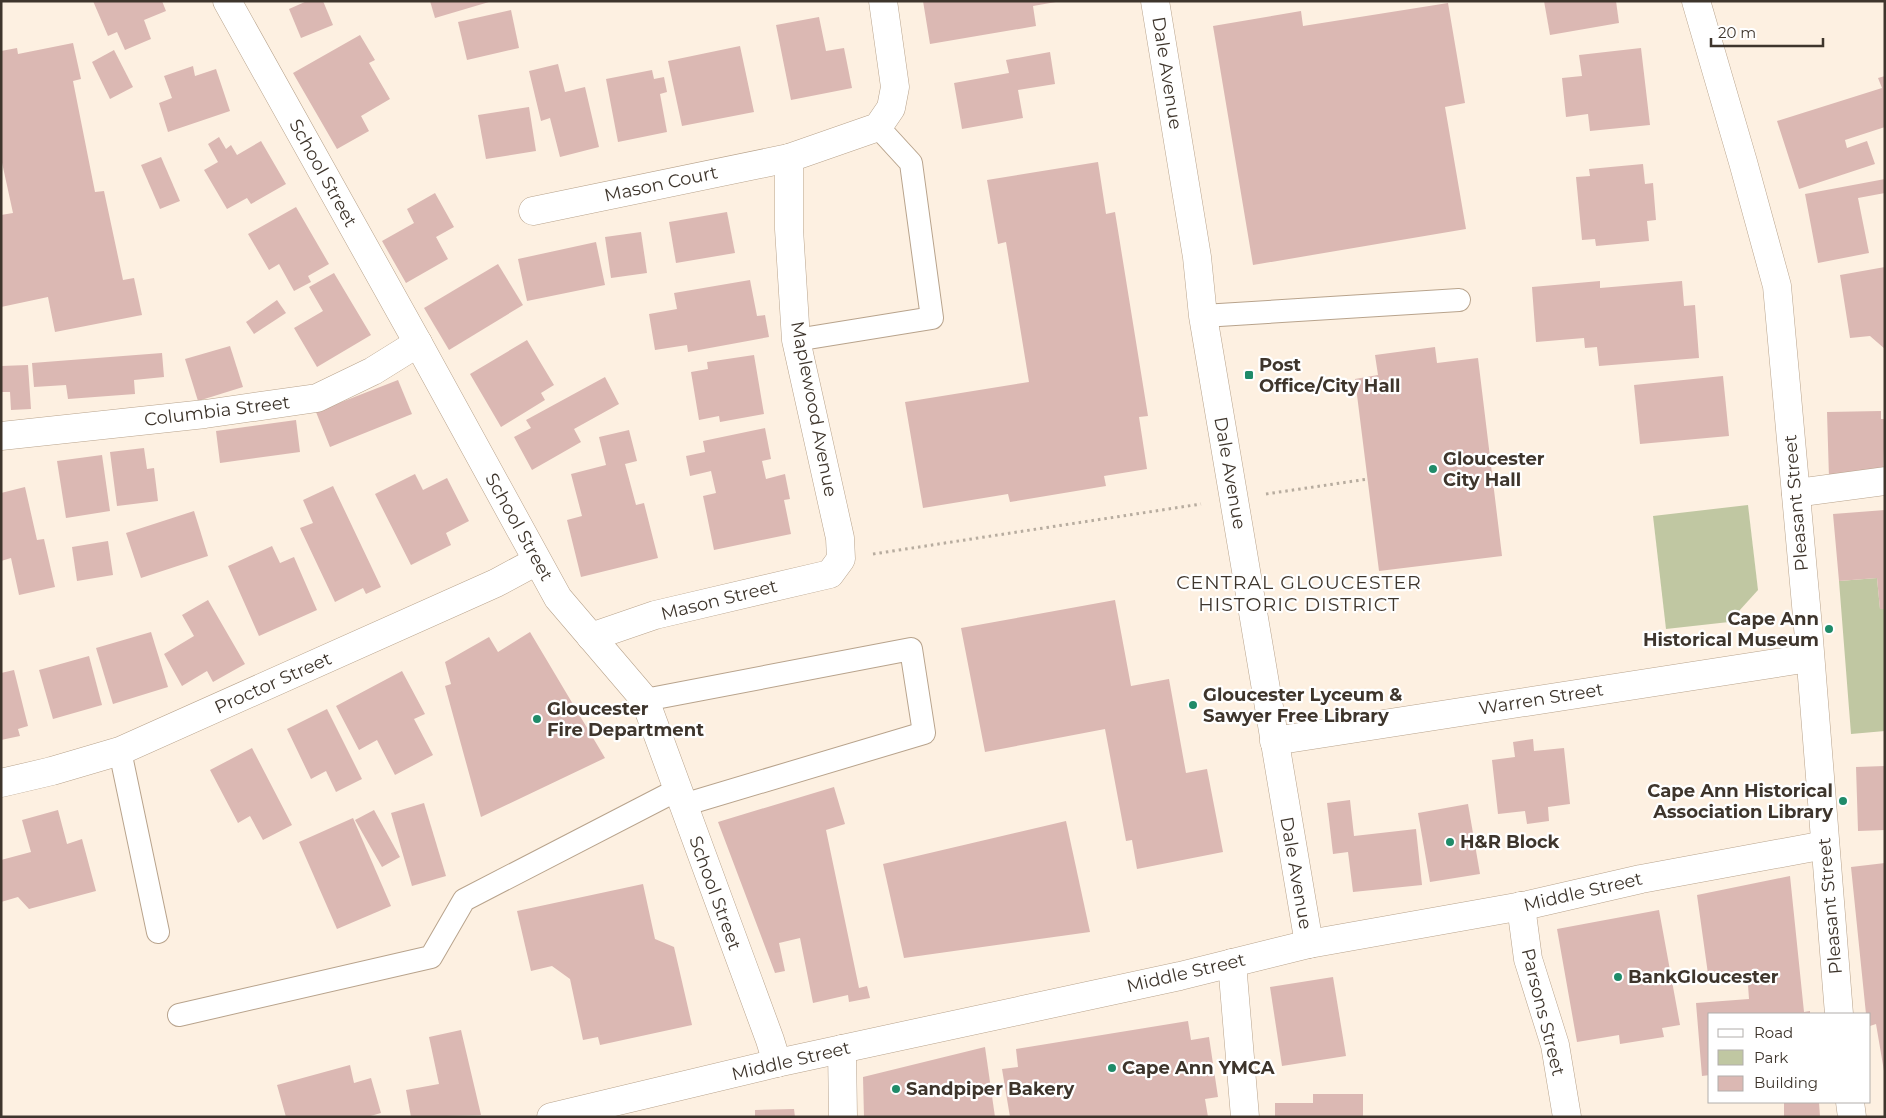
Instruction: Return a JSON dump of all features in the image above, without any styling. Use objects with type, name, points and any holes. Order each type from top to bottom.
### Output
[{"type":"street","name":"School Street","points":[[227,1],[558,598],[645,700],[777,1064]]},
{"type":"street","points":[[789,158],[878,127],[891,108],[895,86],[883,1]]},
{"type":"street","name":"Dale Avenue","points":[[1155,1],[1197,257],[1203,316],[1309,944]]},
{"type":"street","name":"Pleasant Street","points":[[1696,1],[1777,286],[1839,1013]]},
{"type":"street","name":"Mason Court","points":[[533,211],[789,158]]},
{"type":"street","name":"Maplewood Avenue","points":[[789,158],[789,229],[796,340],[840,538],[841,559]]},
{"type":"street","name":"Columbia Street","points":[[1,436],[205,414],[317,398],[373,371],[418,343]]},
{"type":"street","points":[[1796,493],[1885,481]]},
{"type":"street","name":"Mason Street","points":[[591,637],[656,615],[830,574],[841,559]]},
{"type":"street","name":"Proctor Street","points":[[1,783],[52,771],[120,751],[496,583],[538,561]]},
{"type":"street","name":"Warren Street","points":[[1274,741],[1809,658]]},
{"type":"street","name":"Middle Street","points":[[551,1117],[842,1049],[1232,963],[1309,944],[1521,906],[1641,879],[1825,845]]},
{"type":"street","name":"Parsons Street","points":[[1521,906],[1528,959],[1555,1045],[1567,1117]]},
{"type":"street","points":[[1232,963],[1245,1117]]},
{"type":"street","points":[[842,1049],[843,1117]]},
{"type":"street","points":[[1850,1103],[1852,1117]]},
{"type":"lane","points":[[796,340],[932,318],[910,163],[878,127]]},
{"type":"lane","points":[[1203,316],[1460,300]]},
{"type":"lane","points":[[179,1015],[431,957],[464,900],[680,798],[924,733],[910,649],[645,700]]},
{"type":"lane","points":[[120,751],[158,932]]},
{"type":"path","points":[[1274,493],[1368,479]]},
{"type":"path","points":[[841,559],[1234,499]]},
{"type":"green space","points":[[1748,505],[1758,590],[1729,622],[1666,629],[1653,516]]},
{"type":"green space","points":[[1877,578],[1880,609],[1885,609],[1885,731],[1851,734],[1839,581]]},
{"type":"building","points":[[93,1],[162,1],[166,11],[144,20],[151,39],[125,50],[117,32],[108,36]]},
{"type":"building","points":[[307,1],[323,1],[333,25],[301,38],[289,9]]},
{"type":"building","points":[[430,1],[489,1],[489,2],[435,18]]},
{"type":"building","points":[[923,1],[1056,2],[1033,6],[1036,26],[930,44]]},
{"type":"building","points":[[1544,1],[1616,1],[1619,23],[1550,35]]},
{"type":"building","points":[[1448,3],[1465,103],[1445,107],[1466,229],[1253,265],[1213,26],[1301,11],[1303,26]]},
{"type":"building","points":[[511,10],[519,48],[467,60],[458,22]]},
{"type":"building","points":[[819,17],[826,51],[844,48],[852,88],[791,100],[776,25]]},
{"type":"building","points":[[360,35],[375,60],[369,63],[390,99],[361,116],[369,131],[337,149],[293,73]]},
{"type":"building","points":[[73,43],[81,79],[73,81],[95,192],[104,191],[123,280],[134,278],[142,315],[55,332],[48,297],[1,307],[1,215],[13,213],[1,158],[1,51],[17,48],[18,54]]},
{"type":"building","points":[[740,46],[754,112],[682,126],[668,61]]},
{"type":"building","points":[[1641,48],[1650,125],[1590,131],[1588,114],[1566,117],[1562,78],[1582,76],[1579,55]]},
{"type":"building","points":[[114,50],[133,87],[110,99],[92,62]]},
{"type":"building","points":[[1050,52],[1055,84],[1018,90],[1023,118],[962,129],[954,83],[1009,73],[1006,60]]},
{"type":"building","points":[[558,64],[565,92],[585,87],[599,147],[560,157],[550,118],[541,121],[529,71]]},
{"type":"building","points":[[193,66],[195,76],[216,69],[230,111],[168,132],[159,103],[172,98],[164,76]]},
{"type":"building","points":[[652,70],[654,79],[664,77],[667,92],[660,94],[667,132],[618,142],[606,79]]},
{"type":"building","points":[[1885,76],[1885,127],[1845,140],[1847,148],[1867,141],[1875,164],[1799,189],[1777,121],[1882,88],[1878,78]]},
{"type":"building","points":[[529,107],[536,151],[486,159],[478,115]]},
{"type":"building","points":[[219,137],[226,149],[231,145],[237,155],[261,141],[286,184],[251,204],[247,198],[227,209],[204,170],[218,162],[208,144]]},
{"type":"building","points":[[161,157],[180,201],[160,209],[141,165]]},
{"type":"building","points":[[1098,162],[1106,214],[1115,212],[1148,416],[1139,417],[1147,469],[1104,476],[1106,486],[1010,502],[1008,494],[923,508],[905,402],[1029,382],[1006,242],[998,244],[987,180]]},
{"type":"building","points":[[1643,164],[1645,184],[1653,183],[1656,220],[1647,221],[1649,241],[1596,246],[1595,239],[1582,240],[1576,177],[1590,176],[1589,169]]},
{"type":"building","points":[[1885,179],[1885,193],[1858,198],[1869,253],[1818,263],[1805,194]]},
{"type":"building","points":[[435,193],[454,227],[436,237],[448,259],[406,283],[382,241],[414,223],[407,209]]},
{"type":"building","points":[[296,207],[329,264],[308,276],[311,282],[294,291],[279,264],[269,270],[248,234]]},
{"type":"building","points":[[727,212],[735,253],[676,263],[669,222]]},
{"type":"building","points":[[641,232],[647,273],[611,278],[605,237]]},
{"type":"building","points":[[596,242],[605,285],[527,301],[518,259]]},
{"type":"building","points":[[498,264],[523,305],[449,350],[424,308]]},
{"type":"building","points":[[1885,267],[1885,349],[1870,336],[1850,338],[1840,275]]},
{"type":"building","points":[[334,273],[371,335],[317,367],[294,328],[323,311],[309,287]]},
{"type":"building","points":[[750,280],[757,316],[765,315],[769,337],[688,352],[687,345],[655,350],[649,314],[677,309],[674,293]]},
{"type":"building","points":[[1600,281],[1600,288],[1682,281],[1684,306],[1695,305],[1699,358],[1599,366],[1597,347],[1585,348],[1584,338],[1536,342],[1532,287]]},
{"type":"building","points":[[277,300],[286,313],[254,334],[246,322]]},
{"type":"building","points":[[527,340],[554,385],[541,393],[545,400],[501,427],[470,374]]},
{"type":"building","points":[[230,346],[243,387],[198,401],[185,359]]},
{"type":"building","points":[[1435,347],[1437,363],[1478,358],[1502,556],[1379,571],[1355,379],[1378,375],[1375,355]]},
{"type":"building","points":[[162,353],[164,377],[134,380],[135,394],[68,399],[66,385],[34,387],[32,363]]},
{"type":"building","points":[[754,355],[764,414],[720,422],[719,416],[699,420],[691,372],[708,369],[707,362]]},
{"type":"building","points":[[28,365],[31,409],[11,410],[10,392],[1,392],[1,366]]},
{"type":"building","points":[[1723,376],[1729,436],[1640,444],[1634,385]]},
{"type":"building","points":[[605,377],[619,404],[574,429],[581,442],[532,470],[514,437],[531,428],[526,420]]},
{"type":"building","points":[[398,380],[412,414],[330,447],[316,412]]},
{"type":"building","points":[[1881,411],[1881,419],[1885,419],[1883,476],[1829,478],[1827,412]]},
{"type":"building","points":[[296,420],[300,452],[220,463],[216,431]]},
{"type":"building","points":[[765,428],[771,459],[762,461],[766,479],[785,474],[790,499],[784,500],[791,534],[714,550],[703,496],[716,493],[711,471],[690,476],[686,456],[705,452],[703,441]]},
{"type":"building","points":[[629,430],[637,461],[625,464],[636,505],[644,503],[658,558],[581,577],[567,520],[582,516],[571,474],[606,465],[599,437]]},
{"type":"building","points":[[144,448],[147,469],[154,468],[158,501],[117,506],[110,452]]},
{"type":"building","points":[[102,455],[110,511],[66,518],[57,461]]},
{"type":"building","points":[[415,474],[423,490],[447,478],[469,521],[446,533],[451,545],[411,565],[375,494]]},
{"type":"building","points":[[333,486],[381,587],[366,594],[363,588],[335,602],[300,528],[313,523],[303,500]]},
{"type":"building","points":[[25,487],[37,540],[44,539],[55,587],[19,595],[11,558],[1,561],[1,493]]},
{"type":"building","points":[[1885,510],[1885,609],[1880,609],[1877,578],[1839,581],[1833,514]]},
{"type":"building","points":[[194,511],[208,556],[141,578],[126,533]]},
{"type":"building","points":[[108,541],[113,575],[77,581],[72,547]]},
{"type":"building","points":[[272,546],[280,563],[294,557],[317,610],[259,636],[228,566]]},
{"type":"building","points":[[208,600],[245,664],[213,682],[207,671],[182,686],[164,654],[194,636],[182,615]]},
{"type":"building","points":[[1115,600],[1131,686],[1169,679],[1186,773],[1207,769],[1223,852],[1137,869],[1132,840],[1126,841],[1105,729],[985,752],[961,628]]},
{"type":"building","points":[[151,632],[168,687],[113,704],[96,648]]},
{"type":"building","points":[[530,632],[605,758],[481,817],[445,686],[451,684],[445,662],[489,637],[498,652]]},
{"type":"building","points":[[89,656],[102,705],[53,719],[39,670]]},
{"type":"building","points":[[14,670],[28,726],[18,729],[20,736],[1,740],[1,673]]},
{"type":"building","points":[[402,671],[425,714],[414,719],[433,755],[395,775],[377,740],[359,750],[336,706]]},
{"type":"building","points":[[327,709],[362,779],[336,792],[326,771],[311,779],[287,729]]},
{"type":"building","points":[[1533,739],[1534,751],[1564,748],[1570,804],[1548,807],[1549,821],[1527,824],[1525,811],[1498,814],[1492,760],[1515,757],[1513,742]]},
{"type":"building","points":[[252,748],[292,825],[263,840],[250,816],[238,823],[210,770]]},
{"type":"building","points":[[1885,766],[1885,830],[1858,831],[1856,767]]},
{"type":"building","points":[[834,787],[845,824],[826,830],[859,988],[867,986],[870,998],[849,1002],[848,995],[813,1003],[800,938],[779,943],[785,971],[775,973],[718,822]]},
{"type":"building","points":[[1350,800],[1354,836],[1416,829],[1422,885],[1353,892],[1348,852],[1333,854],[1327,803]]},
{"type":"building","points":[[424,803],[446,876],[412,886],[391,813]]},
{"type":"building","points":[[1468,804],[1480,874],[1430,882],[1418,813]]},
{"type":"building","points":[[58,810],[67,844],[82,839],[96,891],[29,909],[18,897],[1,902],[1,860],[31,852],[22,820]]},
{"type":"building","points":[[374,810],[400,857],[382,867],[355,820]]},
{"type":"building","points":[[353,818],[391,906],[337,929],[299,842]]},
{"type":"building","points":[[1066,821],[1090,932],[904,958],[883,864]]},
{"type":"building","points":[[1885,863],[1885,1071],[1876,1024],[1871,1026],[1871,1013],[1866,1013],[1851,867]]},
{"type":"building","points":[[1790,876],[1804,1012],[1810,1011],[1810,1013],[1708,1013],[1708,1075],[1702,1076],[1696,1003],[1749,999],[1747,971],[1708,974],[1697,895]]},
{"type":"building","points":[[643,884],[655,939],[674,947],[692,1025],[600,1045],[598,1037],[583,1040],[570,979],[552,966],[531,971],[517,911]]},
{"type":"building","name":"BankGloucester","points":[[1659,910],[1680,1025],[1662,1028],[1664,1037],[1620,1044],[1619,1035],[1577,1042],[1557,929]]},
{"type":"building","points":[[1333,977],[1346,1056],[1282,1066],[1270,987]]},
{"type":"building","name":"Cape Ann YMCA","points":[[1188,1021],[1191,1040],[1209,1037],[1218,1097],[1205,1099],[1208,1117],[1010,1117],[1002,1069],[1018,1067],[1016,1049]]},
{"type":"building","points":[[461,1030],[481,1115],[411,1117],[406,1090],[439,1084],[429,1037]]},
{"type":"building","points":[[985,1047],[995,1117],[864,1117],[863,1077]]},
{"type":"building","points":[[350,1065],[354,1083],[371,1078],[381,1113],[367,1117],[286,1117],[277,1085]]},
{"type":"building","points":[[1313,1094],[1363,1094],[1363,1117],[1275,1117],[1275,1103],[1313,1103]]},
{"type":"building","points":[[1784,1103],[1819,1103],[1820,1117],[1784,1117]]},
{"type":"building","points":[[794,1109],[795,1117],[755,1117],[755,1110]]},
{"type":"place","name":"Post Office/City Hall","points":[[1249,375]]},
{"type":"place","name":"Gloucester City Hall","points":[[1433,469]]},
{"type":"place","name":"Cape Ann Historical Museum","points":[[1829,629]]},
{"type":"place","name":"Gloucester Lyceum & Sawyer Free Library","points":[[1193,705]]},
{"type":"place","name":"Gloucester Fire Department","points":[[537,719]]},
{"type":"place","name":"Cape Ann Historical Association Library","points":[[1843,801]]},
{"type":"place","name":"H&R Block","points":[[1450,842]]},
{"type":"place","name":"BankGloucester","points":[[1618,977]]},
{"type":"place","name":"Cape Ann YMCA","points":[[1112,1068]]},
{"type":"place","name":"Sandpiper Bakery","points":[[896,1089]]},
{"type":"district","name":"CENTRAL GLOUCESTER HISTORIC DISTRICT","points":[[1299,593]]}]
